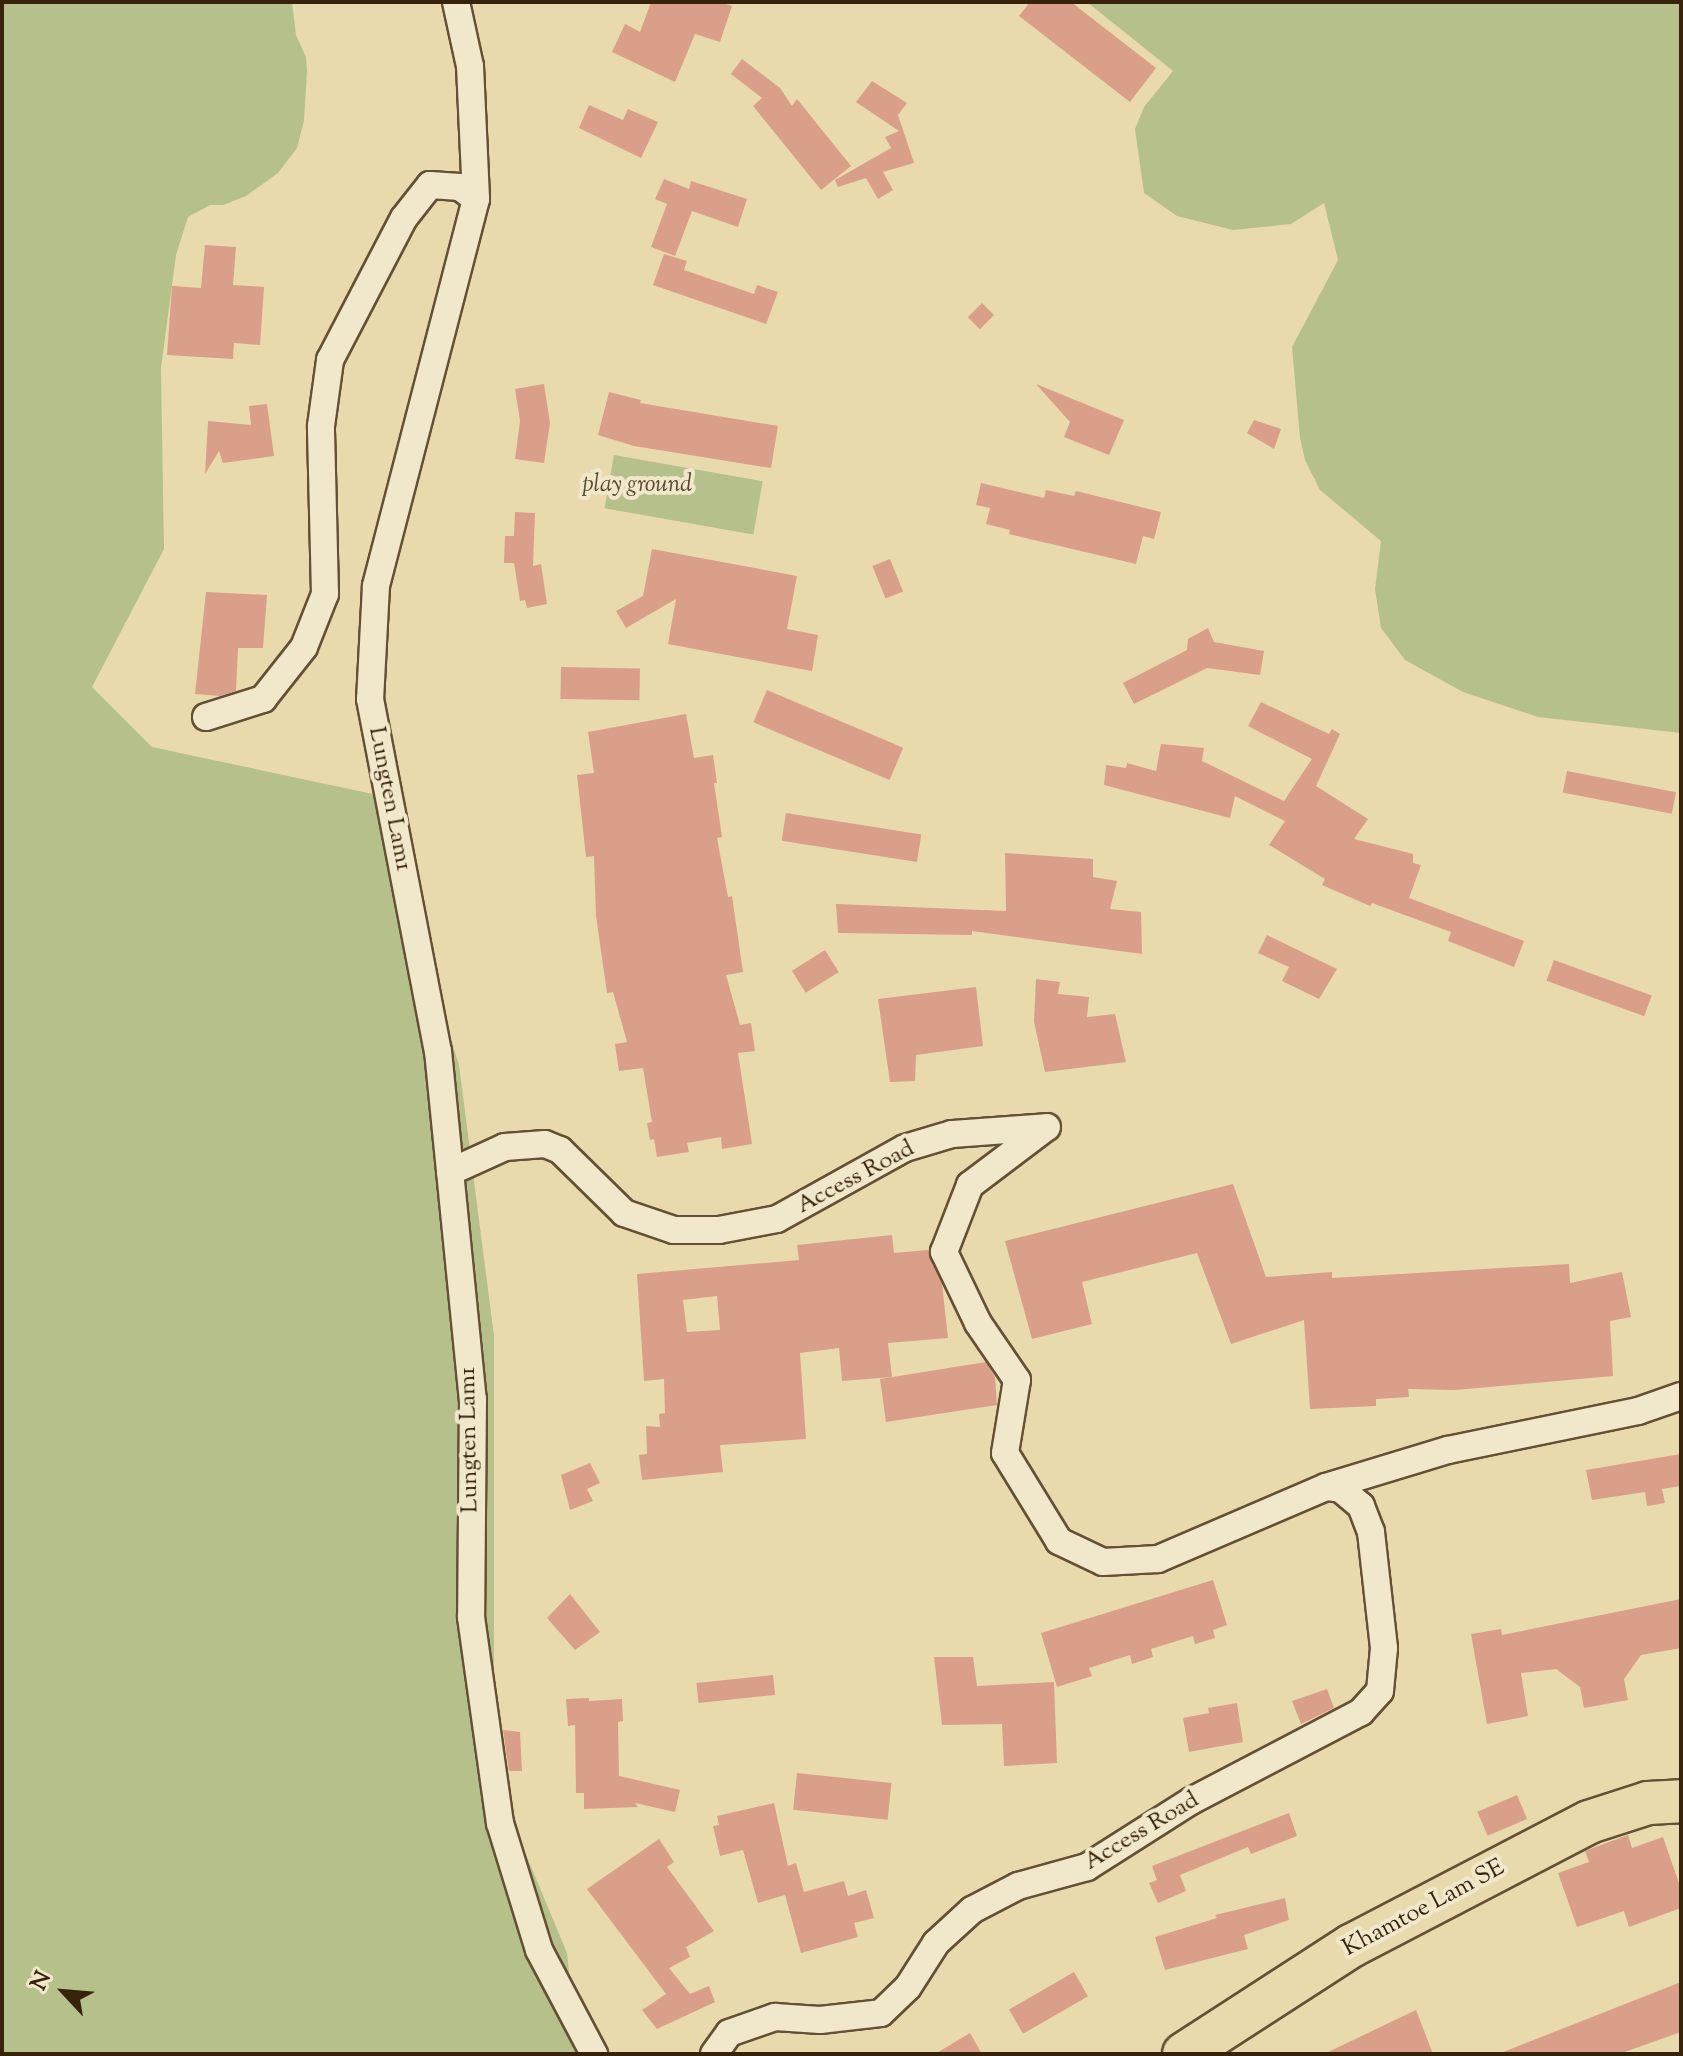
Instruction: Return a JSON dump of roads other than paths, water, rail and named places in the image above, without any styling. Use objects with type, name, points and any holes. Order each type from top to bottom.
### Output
[{"type":"main road","name":"Khamtoe Lam SE","points":[[1184,2054],[1351,1946],[1589,1822],[1648,1803],[1681,1801]]},
{"type":"street","name":"Lungten Lam1","points":[[456,2],[470,66],[476,199],[376,586],[370,699],[438,1051],[473,1399],[471,1617],[500,1823],[539,1950],[594,2054]]},
{"type":"street","points":[[206,717],[263,699],[304,647],[325,594],[321,426],[330,360],[404,218],[430,185],[460,187],[476,199]]},
{"type":"street","name":"Access Road","points":[[450,1172],[505,1147],[545,1144],[560,1150],[624,1213],[674,1230],[719,1230],[777,1219],[905,1148],[952,1134],[1047,1127],[970,1185],[944,1252],[978,1323],[1017,1380],[1005,1453],[1059,1541],[1103,1562],[1158,1559],[1326,1487],[1448,1450],[1638,1411],[1681,1396]]},
{"type":"street","name":"Access Road","points":[[714,2054],[729,2033],[775,2017],[820,2020],[881,2013],[908,1987],[936,1943],[972,1910],[1018,1886],[1087,1867],[1191,1801],[1361,1712],[1380,1691],[1384,1648],[1371,1532],[1361,1506],[1341,1489],[1326,1487]]},
{"type":"park label","name":"play ground","points":[[637,486]]}]
